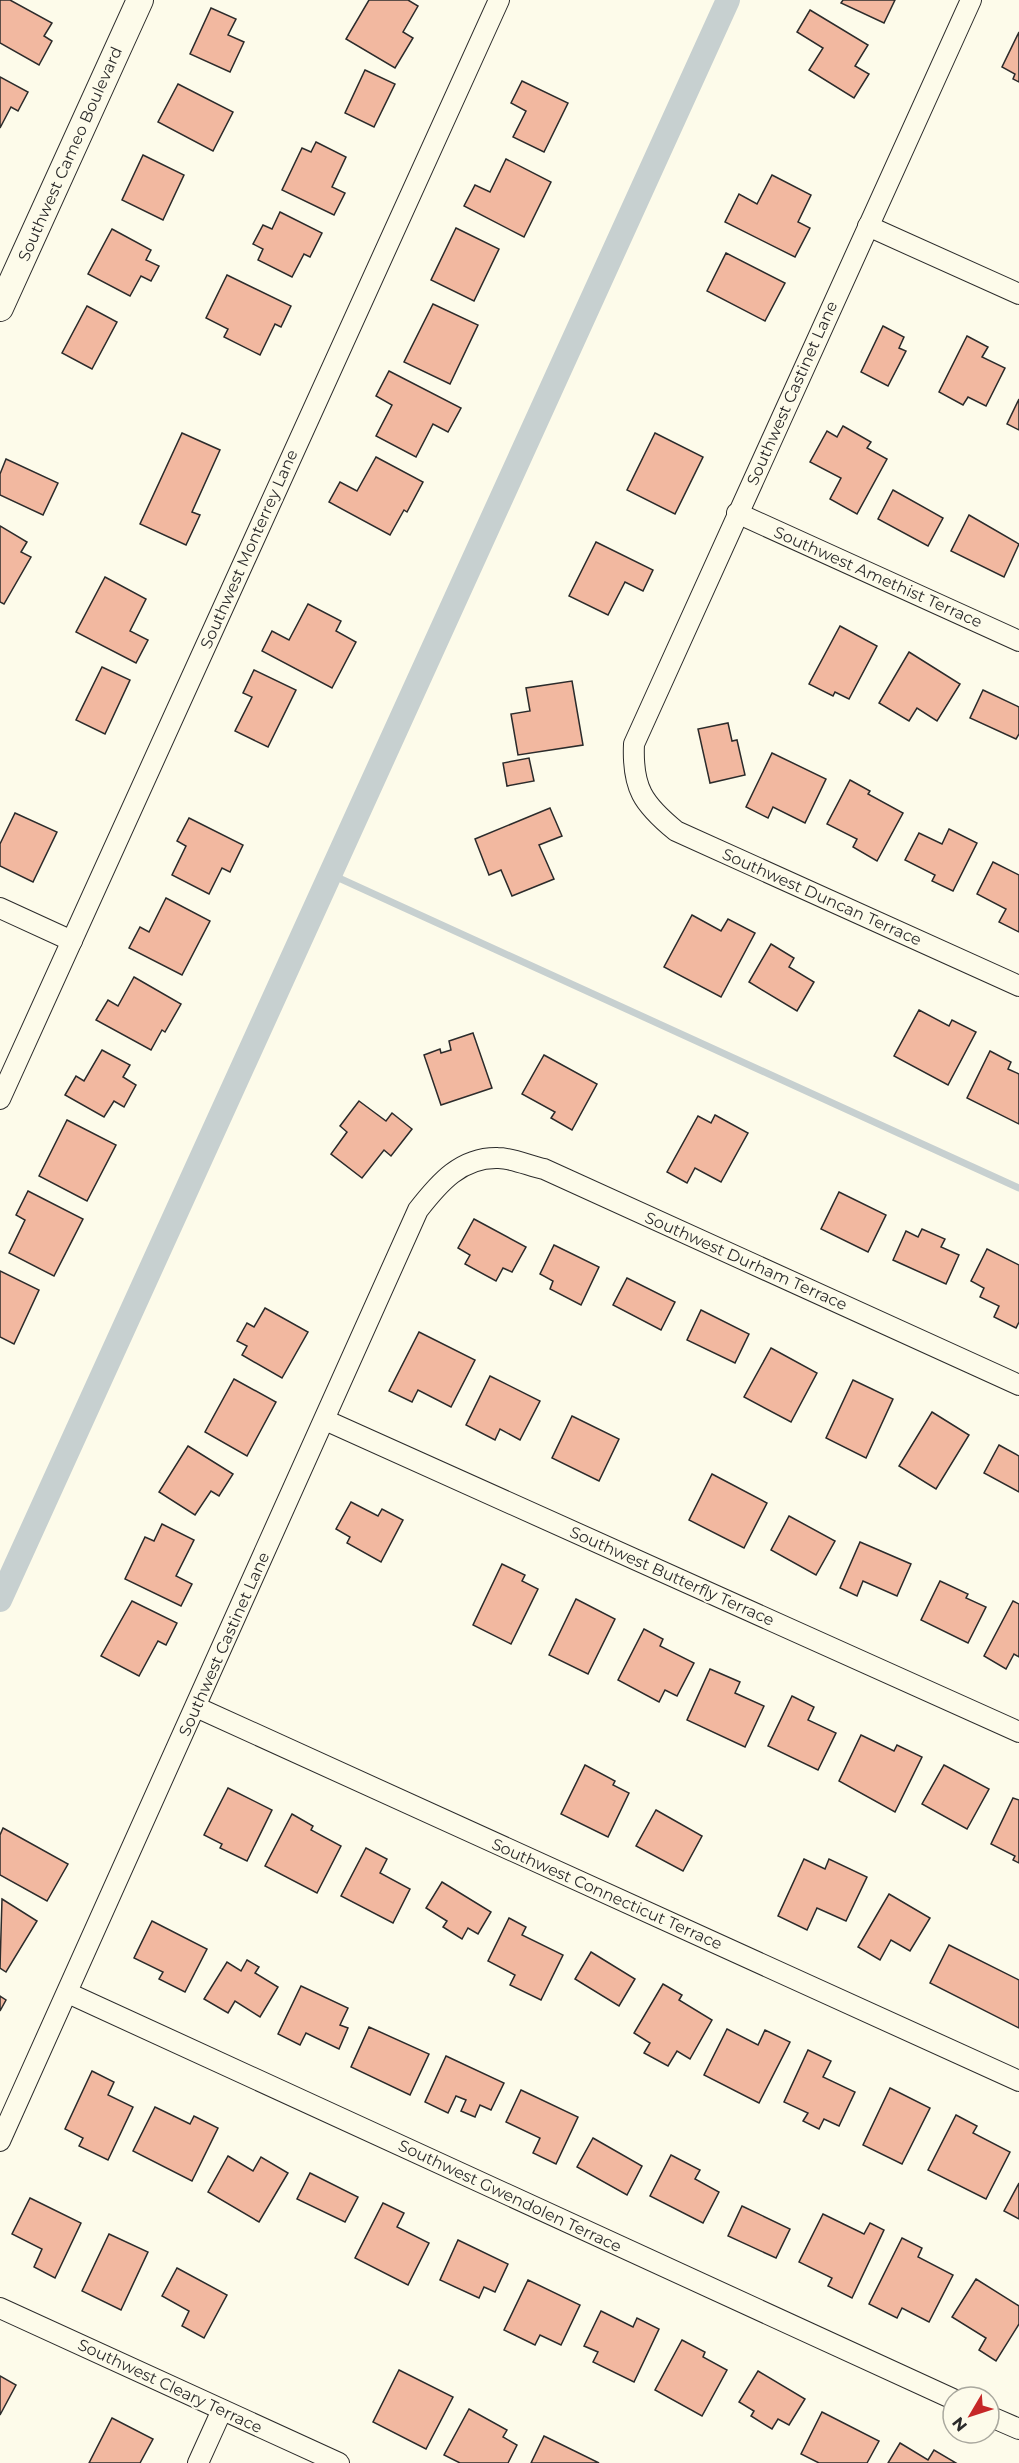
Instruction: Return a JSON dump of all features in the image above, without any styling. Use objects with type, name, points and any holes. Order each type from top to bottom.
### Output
[{"type":"street","name":"Southwest Cameo Boulevard","points":[[0,308],[140,0]]},
{"type":"street","name":"Southwest Monterrey Lane","points":[[0,1099],[499,0]]},
{"type":"street","name":"Southwest Castinet Lane","points":[[639,791],[633,768],[634,744],[971,0]]},
{"type":"street","points":[[868,226],[1019,294]]},
{"type":"street","name":"Southwest Amethist Terrace","points":[[737,513],[1019,641]]},
{"type":"street","name":"Southwest Duncan Terrace","points":[[639,791],[654,813],[676,831],[1019,986]]},
{"type":"street","points":[[0,908],[72,941]]},
{"type":"street","name":"Southwest Durham Terrace","points":[[468,1162],[499,1158],[544,1169],[1019,1385]]},
{"type":"street","name":"Southwest Castinet Lane","points":[[0,2141],[418,1210],[439,1182],[468,1162]]},
{"type":"street","name":"Southwest Butterfly Terrace","points":[[325,1420],[1019,1732]]},
{"type":"street","name":"Southwest Connecticut Terrace","points":[[196,1707],[1019,2081]]},
{"type":"street","name":"Southwest Gwendolen Terrace","points":[[68,1993],[941,2393]]},
{"type":"street","name":"Southwest Cleary Terrace","points":[[0,2308],[339,2463]]},
{"type":"street","points":[[198,2463],[222,2410]]},
{"type":"street","points":[[1001,2421],[1019,2429]]},
{"type":"building","points":[[0,0],[10,0],[52,23],[44,36],[52,41],[39,65],[0,43]]},
{"type":"building","points":[[369,0],[408,0],[418,6],[403,32],[413,38],[395,68],[346,39]]},
{"type":"building","points":[[843,0],[895,0],[884,23],[841,3]]},
{"type":"building","points":[[211,8],[236,19],[228,35],[244,42],[230,72],[190,54]]},
{"type":"building","points":[[810,10],[868,45],[855,66],[869,74],[854,98],[809,70],[823,48],[797,32]]},
{"type":"building","points":[[1019,32],[1019,82],[1013,79],[1015,74],[1002,67]]},
{"type":"building","points":[[365,70],[395,84],[374,127],[345,113]]},
{"type":"building","points":[[0,77],[28,92],[18,111],[11,107],[0,128]]},
{"type":"building","points":[[522,81],[568,103],[544,152],[513,137],[526,111],[511,103]]},
{"type":"building","points":[[178,84],[233,112],[213,151],[158,122]]},
{"type":"building","points":[[316,142],[346,157],[332,187],[345,193],[334,215],[282,190],[302,148],[311,152]]},
{"type":"building","points":[[143,155],[184,175],[163,220],[122,200]]},
{"type":"building","points":[[506,159],[551,182],[524,237],[464,206],[475,185],[490,192]]},
{"type":"building","points":[[772,175],[811,195],[798,222],[810,228],[795,257],[725,222],[739,194],[757,204]]},
{"type":"building","points":[[280,212],[322,233],[310,257],[304,254],[292,277],[258,260],[263,249],[253,244],[263,225],[272,229]]},
{"type":"building","points":[[456,228],[499,249],[474,301],[431,280]]},
{"type":"building","points":[[112,229],[151,250],[146,260],[159,266],[151,281],[141,276],[130,296],[88,274]]},
{"type":"building","points":[[726,253],[785,283],[765,321],[707,291]]},
{"type":"building","points":[[227,275],[291,306],[281,327],[275,324],[260,355],[224,337],[228,329],[206,318]]},
{"type":"building","points":[[433,304],[478,325],[450,384],[404,362]]},
{"type":"building","points":[[87,306],[117,322],[92,369],[62,353]]},
{"type":"building","points":[[883,326],[904,337],[899,348],[906,351],[888,386],[861,372]]},
{"type":"building","points":[[967,336],[988,347],[982,357],[1005,368],[986,406],[968,397],[963,405],[939,392]]},
{"type":"building","points":[[389,371],[461,408],[448,432],[433,424],[416,457],[376,436],[392,405],[376,396]]},
{"type":"building","points":[[1019,399],[1019,430],[1007,424]]},
{"type":"building","points":[[843,426],[871,442],[867,448],[887,459],[857,514],[830,499],[841,478],[810,462],[827,431],[837,437]]},
{"type":"building","points":[[182,433],[220,450],[192,512],[200,515],[186,545],[140,524]]},
{"type":"building","points":[[655,433],[703,457],[675,514],[627,490]]},
{"type":"building","points":[[376,457],[423,482],[407,512],[404,510],[390,535],[329,502],[340,482],[357,491]]},
{"type":"building","points":[[6,459],[58,483],[43,515],[0,495],[0,474]]},
{"type":"building","points":[[893,490],[943,518],[928,546],[878,519]]},
{"type":"building","points":[[969,515],[1019,544],[1004,577],[951,551]]},
{"type":"building","points":[[0,526],[27,542],[21,552],[31,557],[4,604],[0,602]]},
{"type":"building","points":[[596,542],[653,570],[643,591],[625,582],[608,615],[569,596]]},
{"type":"building","points":[[105,577],[146,599],[130,631],[148,640],[136,663],[76,632]]},
{"type":"building","points":[[308,604],[341,621],[336,631],[356,642],[332,688],[262,651],[272,631],[289,640]]},
{"type":"building","points":[[840,626],[877,646],[849,699],[835,692],[833,696],[809,684]]},
{"type":"building","points":[[909,652],[960,684],[937,721],[917,708],[909,721],[879,703]]},
{"type":"building","points":[[102,667],[130,680],[105,734],[76,720]]},
{"type":"building","points":[[254,670],[296,690],[268,747],[235,731],[252,697],[243,693]]},
{"type":"building","points":[[572,681],[583,745],[518,755],[511,714],[530,711],[526,688]]},
{"type":"building","points":[[983,690],[1019,707],[1019,734],[1016,739],[970,718]]},
{"type":"building","points":[[728,723],[732,741],[737,740],[745,775],[710,783],[698,729]]},
{"type":"building","points":[[772,753],[826,779],[805,823],[773,807],[768,818],[746,807]]},
{"type":"building","points":[[529,758],[534,781],[507,786],[503,763]]},
{"type":"building","points":[[850,780],[870,791],[868,794],[903,813],[877,861],[853,847],[857,839],[827,824]]},
{"type":"building","points":[[550,808],[562,836],[539,845],[554,879],[512,896],[501,870],[489,875],[475,839]]},
{"type":"building","points":[[15,813],[57,832],[33,882],[0,866],[0,844]]},
{"type":"building","points":[[189,818],[243,845],[230,872],[222,868],[209,894],[172,875],[186,846],[177,841]]},
{"type":"building","points":[[949,829],[977,843],[953,891],[932,881],[935,875],[905,860],[919,833],[942,844]]},
{"type":"building","points":[[993,862],[1019,875],[1019,932],[999,922],[1006,909],[977,894]]},
{"type":"building","points":[[166,898],[210,921],[182,975],[129,948],[140,927],[149,932]]},
{"type":"building","points":[[692,915],[721,931],[728,919],[755,933],[721,997],[664,967]]},
{"type":"building","points":[[771,944],[794,958],[789,967],[814,982],[797,1011],[749,982]]},
{"type":"building","points":[[134,977],[181,1004],[165,1032],[162,1030],[151,1050],[96,1020],[108,1000],[118,1006]]},
{"type":"building","points":[[919,1010],[949,1026],[952,1020],[976,1032],[948,1085],[894,1056]]},
{"type":"building","points":[[473,1033],[492,1088],[441,1105],[424,1055],[440,1049],[441,1053],[451,1050],[449,1041]]},
{"type":"building","points":[[102,1050],[130,1065],[123,1077],[136,1085],[124,1107],[114,1101],[104,1117],[65,1095],[76,1076],[84,1081]]},
{"type":"building","points":[[990,1051],[1011,1062],[1008,1069],[1019,1074],[1019,1124],[967,1098]]},
{"type":"building","points":[[544,1055],[597,1084],[572,1130],[551,1118],[555,1112],[522,1094]]},
{"type":"building","points":[[359,1101],[386,1121],[392,1113],[412,1129],[391,1156],[384,1150],[362,1178],[331,1154],[347,1132],[340,1126]]},
{"type":"building","points":[[715,1115],[748,1133],[721,1182],[695,1168],[687,1183],[667,1172],[698,1116],[711,1123]]},
{"type":"building","points":[[67,1120],[116,1145],[87,1201],[39,1176]]},
{"type":"building","points":[[28,1191],[83,1219],[54,1276],[9,1253],[25,1220],[16,1215]]},
{"type":"building","points":[[839,1192],[886,1215],[868,1252],[821,1229]]},
{"type":"building","points":[[474,1219],[526,1247],[512,1272],[503,1268],[496,1281],[465,1264],[470,1255],[458,1248]]},
{"type":"building","points":[[922,1229],[945,1239],[941,1247],[959,1255],[946,1284],[893,1260],[906,1231],[918,1237]]},
{"type":"building","points":[[554,1245],[599,1267],[581,1305],[550,1289],[553,1281],[540,1274]]},
{"type":"building","points":[[987,1249],[1019,1265],[1019,1322],[1016,1328],[994,1317],[999,1306],[980,1297],[984,1288],[971,1281]]},
{"type":"building","points":[[0,1271],[39,1290],[14,1344],[0,1337]]},
{"type":"building","points":[[627,1278],[675,1302],[661,1330],[613,1305]]},
{"type":"building","points":[[265,1308],[308,1332],[282,1378],[242,1355],[247,1346],[237,1341],[247,1323],[254,1327]]},
{"type":"building","points":[[701,1310],[749,1334],[735,1363],[687,1340]]},
{"type":"building","points":[[419,1332],[475,1360],[451,1407],[418,1390],[412,1402],[389,1391]]},
{"type":"building","points":[[771,1348],[817,1373],[791,1422],[744,1397]]},
{"type":"building","points":[[490,1376],[540,1401],[520,1440],[500,1429],[495,1440],[466,1425]]},
{"type":"building","points":[[234,1379],[276,1402],[247,1456],[205,1432]]},
{"type":"building","points":[[853,1380],[893,1399],[866,1458],[826,1438]]},
{"type":"building","points":[[932,1412],[969,1435],[936,1489],[899,1466]]},
{"type":"building","points":[[572,1416],[619,1439],[599,1481],[552,1458]]},
{"type":"building","points":[[999,1445],[1019,1456],[1019,1492],[984,1473]]},
{"type":"building","points":[[188,1446],[233,1474],[219,1496],[211,1491],[195,1515],[159,1492]]},
{"type":"building","points":[[712,1474],[767,1503],[744,1548],[689,1520]]},
{"type":"building","points":[[351,1502],[378,1516],[382,1509],[403,1520],[381,1562],[347,1543],[350,1537],[336,1529]]},
{"type":"building","points":[[789,1516],[835,1541],[816,1575],[771,1550]]},
{"type":"building","points":[[162,1524],[194,1540],[176,1576],[192,1584],[181,1606],[125,1579],[145,1537],[154,1541]]},
{"type":"building","points":[[860,1542],[911,1564],[897,1596],[863,1581],[857,1596],[840,1588]]},
{"type":"building","points":[[502,1564],[525,1575],[522,1581],[538,1589],[511,1644],[473,1625]]},
{"type":"building","points":[[940,1581],[968,1594],[966,1598],[986,1607],[968,1643],[921,1620]]},
{"type":"building","points":[[576,1599],[615,1619],[588,1674],[549,1655]]},
{"type":"building","points":[[132,1601],[177,1623],[166,1645],[158,1641],[139,1676],[101,1656]]},
{"type":"building","points":[[1013,1601],[1019,1604],[1019,1657],[1014,1654],[1006,1669],[984,1656]]},
{"type":"building","points":[[644,1629],[663,1639],[660,1646],[694,1663],[677,1696],[665,1690],[659,1702],[618,1680]]},
{"type":"building","points":[[710,1669],[740,1682],[735,1693],[764,1706],[745,1747],[687,1720]]},
{"type":"building","points":[[792,1696],[814,1707],[808,1720],[836,1733],[818,1770],[768,1746]]},
{"type":"building","points":[[861,1735],[894,1751],[897,1745],[922,1757],[895,1812],[839,1781]]},
{"type":"building","points":[[585,1765],[615,1781],[613,1785],[629,1793],[608,1837],[561,1814]]},
{"type":"building","points":[[944,1765],[989,1789],[967,1829],[922,1804]]},
{"type":"building","points":[[228,1788],[272,1810],[247,1861],[220,1848],[222,1844],[204,1835]]},
{"type":"building","points":[[1013,1798],[1019,1800],[1019,1863],[1013,1860],[1015,1856],[991,1844]]},
{"type":"building","points":[[656,1810],[702,1836],[683,1871],[636,1846]]},
{"type":"building","points":[[292,1814],[313,1826],[311,1830],[341,1846],[317,1893],[265,1866]]},
{"type":"building","points":[[3,1828],[68,1864],[47,1901],[0,1875],[0,1835]]},
{"type":"building","points":[[366,1848],[387,1859],[380,1873],[410,1889],[393,1923],[341,1896]]},
{"type":"building","points":[[804,1859],[825,1869],[829,1859],[867,1877],[846,1921],[817,1908],[807,1930],[778,1916]]},
{"type":"building","points":[[442,1882],[491,1912],[478,1934],[468,1928],[462,1939],[443,1927],[447,1921],[426,1908]]},
{"type":"building","points":[[889,1894],[930,1918],[910,1951],[891,1940],[880,1960],[858,1947]]},
{"type":"building","points":[[2,1899],[37,1921],[6,1972],[0,1968]]},
{"type":"building","points":[[509,1918],[526,1927],[522,1935],[563,1955],[541,2000],[510,1985],[515,1975],[488,1961]]},
{"type":"building","points":[[152,1921],[207,1949],[185,1992],[159,1979],[163,1972],[134,1958]]},
{"type":"building","points":[[949,1945],[1019,1980],[1019,2028],[930,1983]]},
{"type":"building","points":[[591,1952],[635,1979],[619,2006],[575,1979]]},
{"type":"building","points":[[247,1960],[259,1967],[255,1973],[278,1987],[260,2017],[235,2001],[228,2013],[204,1999],[227,1962],[241,1971]]},
{"type":"building","points":[[663,1984],[682,1995],[679,2000],[712,2020],[690,2059],[677,2051],[668,2066],[644,2053],[650,2043],[634,2033]]},
{"type":"building","points":[[301,1986],[348,2008],[340,2025],[348,2028],[339,2049],[306,2033],[300,2045],[278,2034]]},
{"type":"building","points":[[0,1996],[6,2000],[0,2011]]},
{"type":"building","points":[[369,2027],[429,2054],[410,2095],[351,2067]]},
{"type":"building","points":[[727,2029],[758,2045],[765,2030],[790,2042],[759,2103],[704,2075]]},
{"type":"building","points":[[808,2050],[831,2061],[823,2077],[855,2092],[839,2126],[824,2119],[819,2129],[803,2121],[808,2113],[784,2102]]},
{"type":"building","points":[[446,2056],[504,2083],[491,2110],[480,2105],[475,2117],[461,2111],[466,2100],[456,2096],[448,2113],[425,2102]]},
{"type":"building","points":[[92,2071],[114,2082],[108,2095],[133,2107],[108,2160],[79,2146],[83,2138],[65,2129]]},
{"type":"building","points":[[890,2088],[930,2108],[902,2164],[863,2145]]},
{"type":"building","points":[[521,2090],[578,2117],[556,2164],[533,2153],[540,2138],[506,2122]]},
{"type":"building","points":[[155,2107],[190,2124],[194,2116],[218,2128],[192,2181],[133,2151]]},
{"type":"building","points":[[956,2115],[977,2126],[973,2133],[1010,2152],[986,2199],[928,2170]]},
{"type":"building","points":[[593,2138],[642,2166],[627,2195],[577,2167]]},
{"type":"building","points":[[671,2155],[700,2170],[695,2179],[719,2192],[703,2223],[650,2196]]},
{"type":"building","points":[[228,2156],[253,2171],[261,2157],[288,2173],[259,2222],[208,2192]]},
{"type":"building","points":[[310,2173],[358,2197],[345,2222],[297,2199]]},
{"type":"building","points":[[1019,2183],[1019,2219],[1004,2211]]},
{"type":"building","points":[[30,2198],[81,2223],[55,2278],[34,2267],[42,2249],[12,2234]]},
{"type":"building","points":[[383,2203],[404,2213],[397,2227],[429,2243],[408,2285],[355,2258]]},
{"type":"building","points":[[742,2206],[790,2229],[776,2258],[728,2236]]},
{"type":"building","points":[[823,2214],[864,2234],[870,2223],[884,2230],[852,2298],[828,2286],[832,2278],[799,2262]]},
{"type":"building","points":[[109,2234],[148,2252],[121,2310],[82,2291]]},
{"type":"building","points":[[902,2238],[922,2248],[918,2257],[953,2275],[929,2322],[902,2308],[897,2318],[869,2304]]},
{"type":"building","points":[[458,2240],[508,2264],[495,2292],[484,2287],[479,2298],[440,2280]]},
{"type":"building","points":[[177,2268],[227,2295],[204,2338],[182,2326],[189,2311],[162,2296]]},
{"type":"building","points":[[976,2279],[1019,2306],[1019,2324],[996,2361],[979,2350],[986,2338],[952,2317]]},
{"type":"building","points":[[528,2280],[580,2305],[561,2345],[540,2335],[535,2345],[504,2330]]},
{"type":"building","points":[[601,2311],[633,2327],[637,2318],[659,2329],[634,2382],[593,2362],[598,2352],[584,2346]]},
{"type":"building","points":[[682,2340],[705,2352],[703,2357],[727,2370],[702,2416],[655,2390]]},
{"type":"building","points":[[399,2370],[453,2397],[426,2449],[373,2422]]},
{"type":"building","points":[[758,2371],[805,2399],[789,2425],[778,2419],[772,2429],[751,2416],[754,2411],[739,2402]]},
{"type":"building","points":[[0,2376],[16,2385],[0,2415]]},
{"type":"building","points":[[469,2409],[507,2430],[503,2437],[517,2445],[508,2463],[460,2463],[444,2455]]},
{"type":"building","points":[[822,2412],[879,2441],[867,2463],[819,2463],[801,2454]]},
{"type":"building","points":[[112,2418],[153,2439],[140,2463],[89,2463]]},
{"type":"building","points":[[544,2436],[599,2463],[531,2463]]},
{"type":"building","points":[[900,2443],[928,2460],[934,2450],[956,2463],[888,2463]]},
{"type":"waterway","points":[[0,1600],[728,0]]},
{"type":"waterway","points":[[330,874],[1019,1188]]}]
